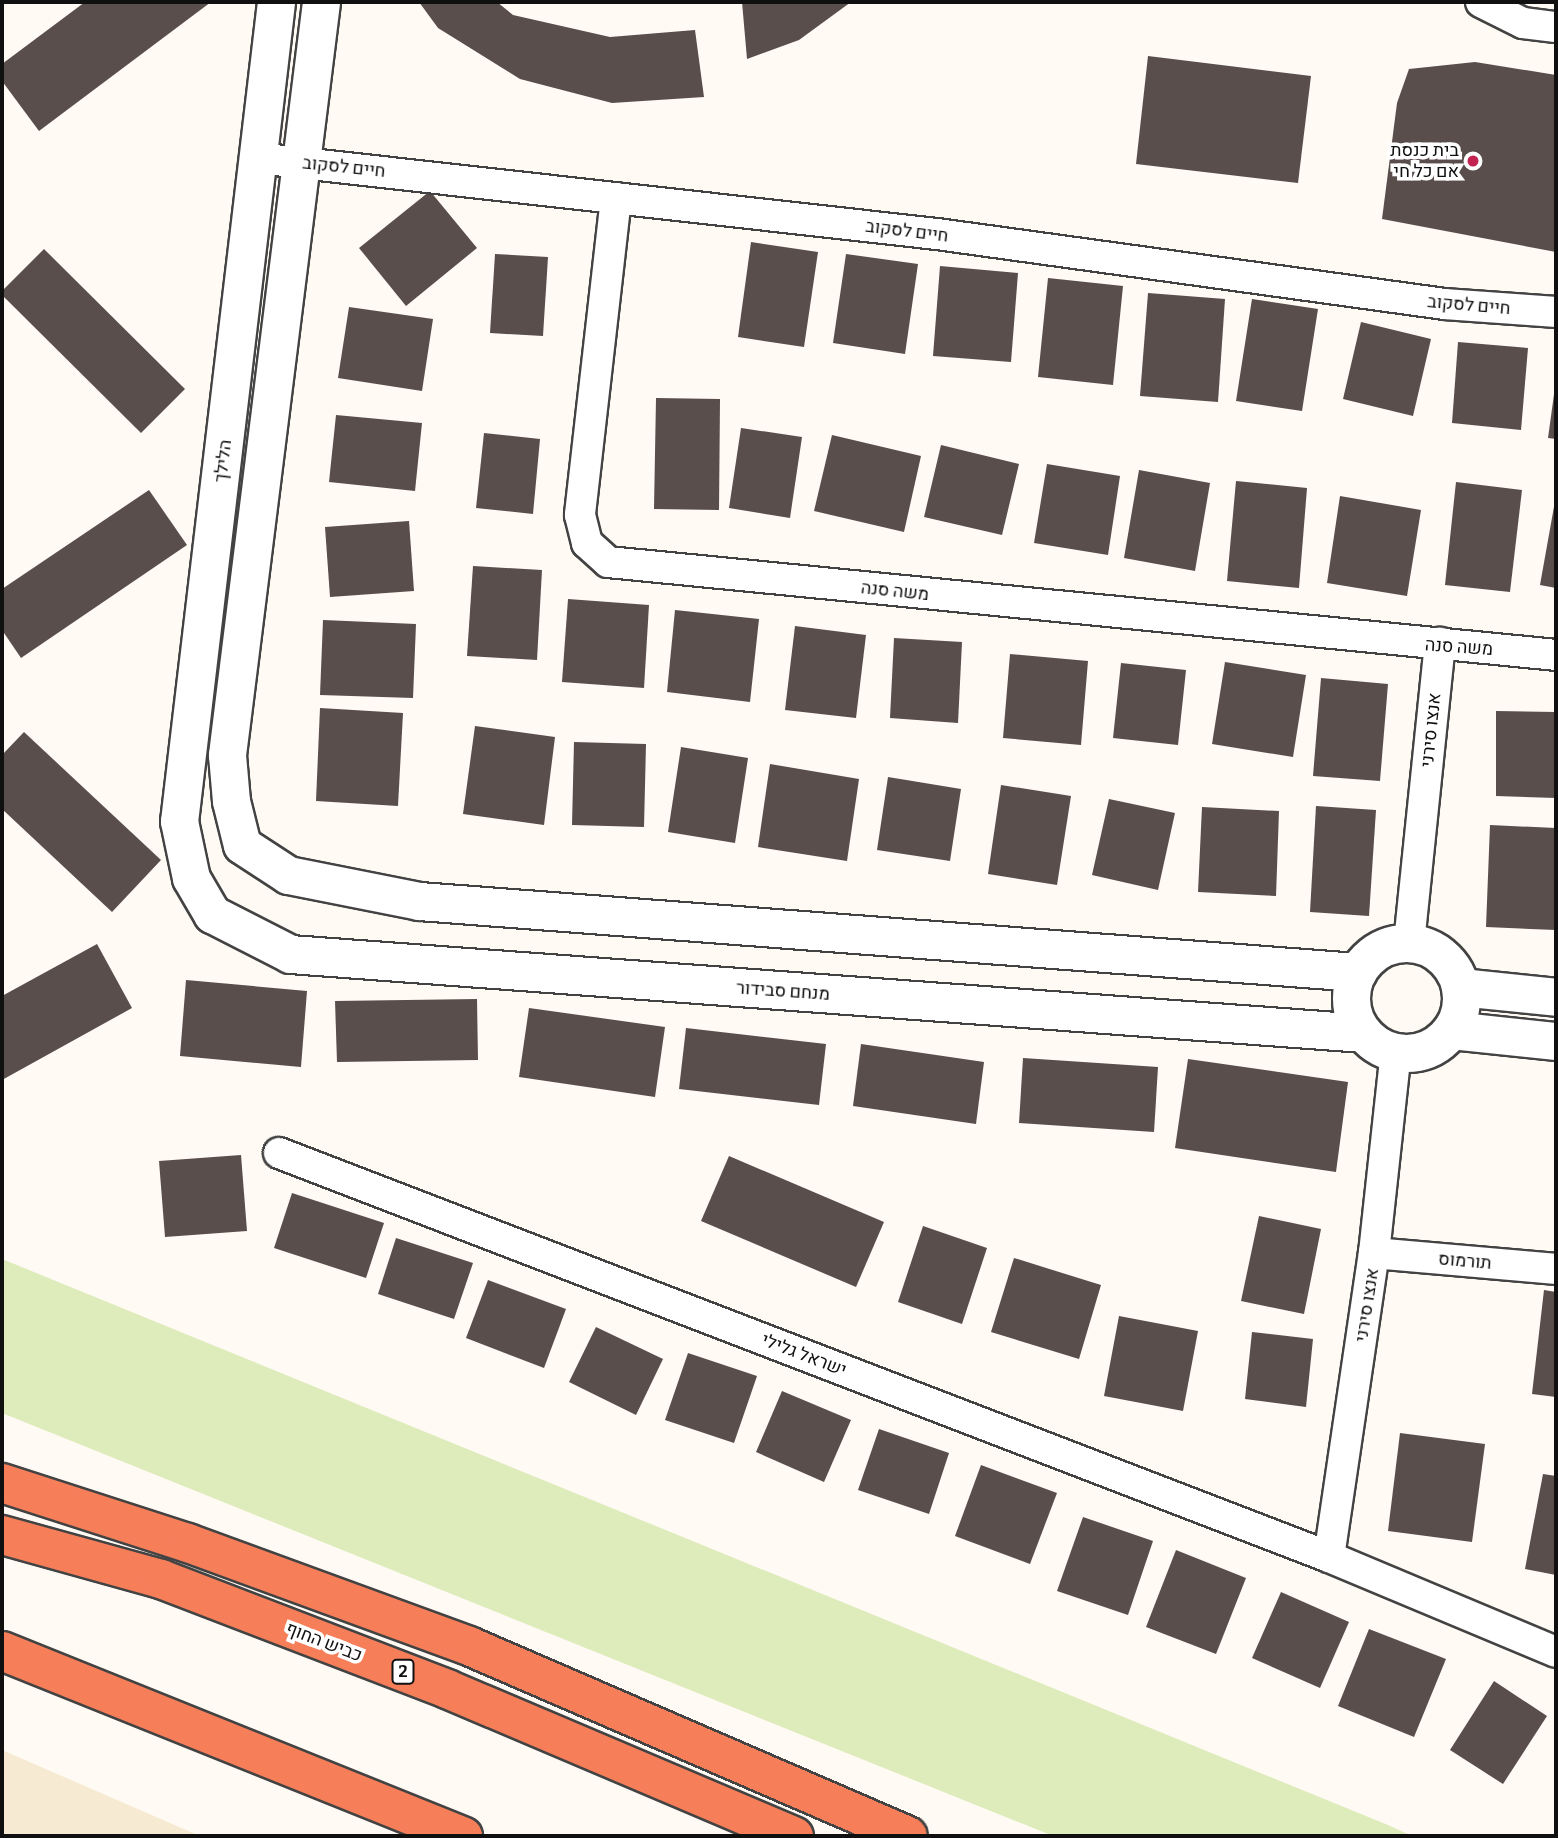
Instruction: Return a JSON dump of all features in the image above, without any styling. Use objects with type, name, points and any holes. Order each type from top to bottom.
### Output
[{"type":"highway","points":[[2,1483],[188,1543],[469,1646],[908,1836]]},
{"type":"highway","name":"כביש החוף","points":[[2,1535],[161,1579],[447,1689],[794,1836]]},
{"type":"highway","points":[[2,1651],[130,1700],[463,1836]]},
{"type":"highway","points":[[130,1700],[409,1836]]},
{"type":"street","name":"הלילך","points":[[212,914],[191,878],[179,821],[276,2]]},
{"type":"street","points":[[321,2],[227,755],[231,801],[242,845],[288,875],[419,901],[1357,972]]},
{"type":"street","points":[[1481,2],[1523,23],[1556,27]]},
{"type":"street","name":"חיים לסקוב","points":[[257,158],[937,234],[1445,304],[1556,312]]},
{"type":"street","name":"משה סנה","points":[[616,198],[580,515],[587,543],[608,562],[1416,644],[1440,643],[1556,655]]},
{"type":"street","name":"אנצו סירני","points":[[1409,943],[1440,643]]},
{"type":"street","name":"מנחם סבידור","points":[[212,914],[290,954],[1363,1033]]},
{"type":"street","points":[[1409,943],[1430,949],[1447,962],[1460,987],[1461,1002],[1451,1030],[1427,1049],[1396,1052],[1383,1049],[1363,1033],[1350,1004],[1357,972],[1379,950],[1409,943]]},
{"type":"street","points":[[1460,987],[1556,997]]},
{"type":"street","points":[[1451,1030],[1556,1041]]},
{"type":"street","name":"אנצו סירני","points":[[1329,1557],[1374,1253],[1396,1052]]},
{"type":"street","name":"ישראל גלילי","points":[[279,1153],[1329,1557],[1556,1651]]},
{"type":"street","name":"תורמוס","points":[[1374,1253],[1556,1269]]},
{"type":"shaded area","points":[[2,1750],[200,1836],[2,1836]]},
{"type":"green space","points":[[2,1259],[1412,1836],[1053,1836],[2,1413]]},
{"type":"building","points":[[85,2],[211,2],[39,131],[2,81],[2,64]]},
{"type":"building","points":[[419,2],[497,2],[513,15],[610,37],[695,30],[704,97],[612,103],[520,79],[438,28]]},
{"type":"building","points":[[742,2],[851,2],[799,40],[747,59]]},
{"type":"building","points":[[1148,56],[1311,76],[1298,183],[1136,164]]},
{"type":"building","name":"בית כנסת אם כל חי","points":[[1475,62],[1556,75],[1556,252],[1382,219],[1397,103],[1409,69]]},
{"type":"building","points":[[430,191],[477,248],[406,306],[359,248]]},
{"type":"building","points":[[751,242],[818,252],[804,347],[738,337]]},
{"type":"building","points":[[44,249],[185,389],[141,433],[2,295],[2,291]]},
{"type":"building","points":[[495,254],[548,257],[543,336],[490,333]]},
{"type":"building","points":[[846,254],[918,264],[905,354],[833,343]]},
{"type":"building","points":[[940,266],[1018,273],[1011,362],[933,356]]},
{"type":"building","points":[[1048,278],[1123,286],[1113,385],[1038,377]]},
{"type":"building","points":[[1148,293],[1225,299],[1218,402],[1140,396]]},
{"type":"building","points":[[1252,299],[1318,309],[1302,411],[1236,401]]},
{"type":"building","points":[[349,307],[433,319],[422,391],[338,378]]},
{"type":"building","points":[[1361,322],[1431,339],[1413,416],[1343,399]]},
{"type":"building","points":[[1458,342],[1528,348],[1521,430],[1452,423]]},
{"type":"building","points":[[1556,387],[1556,439],[1548,438]]},
{"type":"building","points":[[656,398],[720,399],[719,510],[654,509]]},
{"type":"building","points":[[336,415],[422,423],[415,491],[329,482]]},
{"type":"building","points":[[741,428],[802,437],[790,518],[729,508]]},
{"type":"building","points":[[484,433],[540,439],[533,514],[476,508]]},
{"type":"building","points":[[832,435],[921,456],[904,532],[814,511]]},
{"type":"building","points":[[941,445],[1019,464],[1002,535],[924,517]]},
{"type":"building","points":[[1047,464],[1120,476],[1108,555],[1034,543]]},
{"type":"building","points":[[1139,470],[1210,483],[1195,571],[1124,558]]},
{"type":"building","points":[[1236,481],[1307,488],[1299,588],[1227,581]]},
{"type":"building","points":[[1456,482],[1522,490],[1510,592],[1445,585]]},
{"type":"building","points":[[149,490],[187,545],[21,658],[2,630],[2,589]]},
{"type":"building","points":[[1340,496],[1421,510],[1407,596],[1327,583]]},
{"type":"building","points":[[1556,501],[1556,588],[1540,585]]},
{"type":"building","points":[[409,521],[414,591],[330,597],[325,527]]},
{"type":"building","points":[[473,566],[542,570],[537,660],[467,656]]},
{"type":"building","points":[[568,599],[649,605],[644,688],[562,682]]},
{"type":"building","points":[[675,610],[759,619],[750,702],[667,692]]},
{"type":"building","points":[[323,620],[416,624],[413,698],[320,695]]},
{"type":"building","points":[[795,626],[866,635],[856,718],[785,710]]},
{"type":"building","points":[[894,638],[962,642],[958,723],[890,718]]},
{"type":"building","points":[[1010,654],[1088,661],[1081,745],[1003,738]]},
{"type":"building","points":[[1225,662],[1306,675],[1293,757],[1212,744]]},
{"type":"building","points":[[1121,663],[1186,670],[1178,745],[1113,738]]},
{"type":"building","points":[[1321,678],[1388,684],[1380,781],[1313,776]]},
{"type":"building","points":[[320,708],[403,713],[398,806],[316,801]]},
{"type":"building","points":[[1496,711],[1556,712],[1556,798],[1496,796]]},
{"type":"building","points":[[475,726],[555,737],[544,825],[463,814]]},
{"type":"building","points":[[24,732],[161,860],[112,912],[2,809],[2,755]]},
{"type":"building","points":[[574,742],[646,744],[644,827],[572,825]]},
{"type":"building","points":[[681,747],[748,758],[735,843],[668,832]]},
{"type":"building","points":[[770,764],[859,779],[847,861],[758,847]]},
{"type":"building","points":[[888,777],[961,789],[950,861],[877,850]]},
{"type":"building","points":[[1001,785],[1071,796],[1057,885],[988,874]]},
{"type":"building","points":[[1109,799],[1175,813],[1158,890],[1092,875]]},
{"type":"building","points":[[1316,806],[1376,810],[1369,916],[1310,912]]},
{"type":"building","points":[[1202,807],[1279,811],[1276,896],[1198,892]]},
{"type":"building","points":[[1490,825],[1556,828],[1556,930],[1486,927]]},
{"type":"building","points":[[97,944],[132,1008],[2,1080],[2,996]]},
{"type":"building","points":[[186,980],[307,991],[301,1067],[180,1056]]},
{"type":"building","points":[[477,999],[478,1060],[337,1062],[335,1001]]},
{"type":"building","points":[[529,1008],[665,1027],[655,1097],[519,1077]]},
{"type":"building","points":[[686,1028],[826,1044],[819,1105],[679,1089]]},
{"type":"building","points":[[861,1044],[984,1062],[976,1124],[853,1106]]},
{"type":"building","points":[[1023,1058],[1158,1067],[1154,1132],[1019,1123]]},
{"type":"building","points":[[1188,1059],[1348,1082],[1336,1172],[1175,1148]]},
{"type":"building","points":[[241,1155],[247,1231],[165,1237],[159,1161]]},
{"type":"building","points":[[729,1156],[884,1222],[856,1287],[701,1221]]},
{"type":"building","points":[[292,1193],[384,1223],[366,1278],[274,1248]]},
{"type":"building","points":[[1259,1216],[1321,1229],[1304,1314],[1241,1301]]},
{"type":"building","points":[[923,1226],[987,1248],[962,1324],[898,1302]]},
{"type":"building","points":[[396,1238],[473,1263],[454,1319],[378,1294]]},
{"type":"building","points":[[1014,1258],[1101,1285],[1079,1359],[991,1332]]},
{"type":"building","points":[[488,1280],[566,1309],[544,1368],[466,1338]]},
{"type":"building","points":[[1544,1290],[1556,1292],[1556,1397],[1532,1394]]},
{"type":"building","points":[[1119,1316],[1198,1331],[1183,1411],[1104,1396]]},
{"type":"building","points":[[596,1327],[663,1359],[636,1415],[569,1382]]},
{"type":"building","points":[[1252,1332],[1313,1339],[1306,1407],[1245,1399]]},
{"type":"building","points":[[688,1353],[757,1376],[734,1443],[665,1420]]},
{"type":"building","points":[[782,1391],[851,1420],[824,1482],[756,1452]]},
{"type":"building","points":[[879,1429],[949,1453],[929,1514],[858,1490]]},
{"type":"building","points":[[1400,1433],[1485,1444],[1472,1542],[1388,1531]]},
{"type":"building","points":[[981,1465],[1057,1493],[1030,1564],[955,1536]]},
{"type":"building","points":[[1543,1474],[1556,1476],[1556,1575],[1525,1569]]},
{"type":"building","points":[[1083,1517],[1153,1541],[1128,1615],[1057,1591]]},
{"type":"building","points":[[1176,1550],[1246,1578],[1216,1654],[1146,1627]]},
{"type":"building","points":[[1281,1592],[1349,1622],[1320,1688],[1252,1658]]},
{"type":"building","points":[[1369,1629],[1446,1659],[1414,1737],[1338,1706]]},
{"type":"building","points":[[1494,1681],[1547,1716],[1503,1784],[1450,1750]]},
{"type":"place","name":"בית כנסת אם כל חי","points":[[1473,161]]}]
